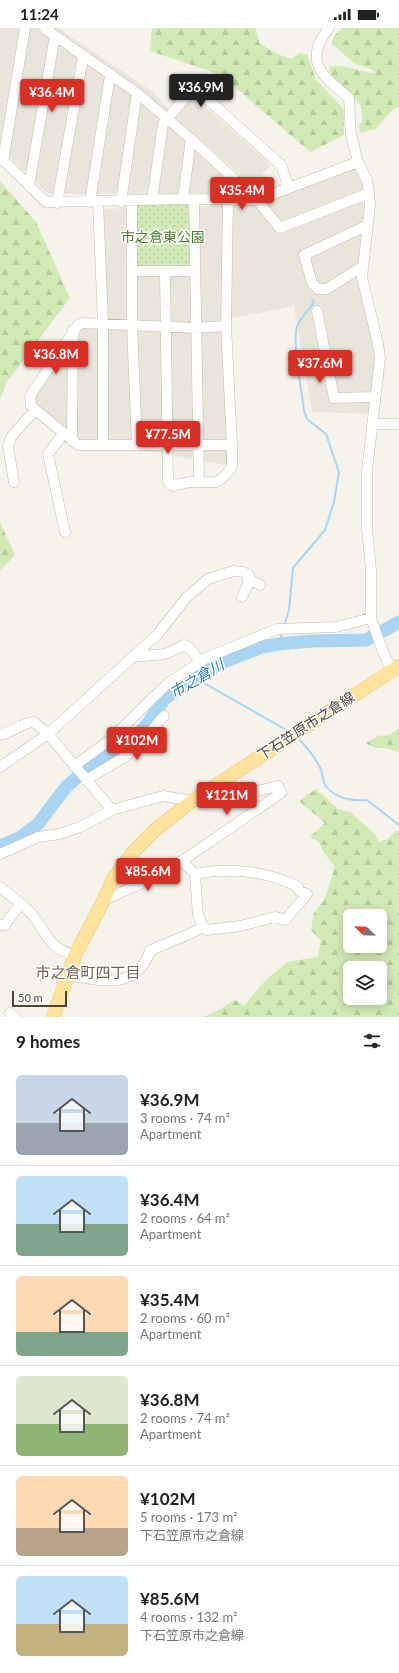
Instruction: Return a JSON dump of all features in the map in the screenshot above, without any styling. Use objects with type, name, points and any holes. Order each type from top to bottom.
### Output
[{"type":"main road","name":"下石笠原市之倉線","points":[[53,1017],[74,955],[104,900],[113,879],[134,851],[155,830],[192,801],[396,668]]},
{"type":"street","points":[[25,28],[2,159],[46,202],[121,202],[183,199],[257,200],[358,162]]},
{"type":"street","points":[[44,28],[83,57],[137,93],[168,119],[257,200],[280,228],[369,193]]},
{"type":"street","points":[[329,28],[318,46],[316,60],[319,70],[348,98],[351,135],[358,162],[367,182],[369,193],[370,206],[362,277],[380,358],[374,397],[367,471],[367,521],[371,570],[371,618],[383,652],[396,668]]},
{"type":"street","points":[[28,186],[55,36]]},
{"type":"street","points":[[57,202],[83,57]]},
{"type":"street","points":[[103,445],[103,324],[94,202],[110,75]]},
{"type":"street","points":[[152,200],[164,124],[194,87],[281,166],[289,188]]},
{"type":"street","points":[[121,202],[137,93]]},
{"type":"street","points":[[183,199],[191,139]]},
{"type":"street","points":[[194,200],[195,328],[199,482]]},
{"type":"street","points":[[165,271],[168,482],[173,486],[199,482],[214,484],[222,479],[232,467],[226,326],[228,200]]},
{"type":"street","points":[[132,201],[132,325],[137,445]]},
{"type":"street","points":[[363,266],[327,289],[318,290],[312,283],[304,255],[368,225]]},
{"type":"street","points":[[132,271],[195,271]]},
{"type":"street","points":[[317,311],[334,398],[374,397]]},
{"type":"street","points":[[226,326],[195,328],[82,323],[73,330],[30,396],[31,406],[78,445],[232,445]]},
{"type":"street","points":[[72,441],[73,330]]},
{"type":"street","points":[[14,482],[8,446],[11,438],[35,410]]},
{"type":"street","points":[[372,424],[399,424]]},
{"type":"street","points":[[63,434],[48,454],[65,532]]},
{"type":"street","points":[[0,767],[48,734],[161,631],[186,598],[208,578],[233,570],[249,575],[248,584],[242,597]]},
{"type":"street","points":[[248,579],[260,585]]},
{"type":"street","points":[[74,766],[110,740],[167,684],[200,662],[225,649],[282,629],[336,627],[371,618]]},
{"type":"street","points":[[135,654],[141,657],[164,655],[184,645],[190,647],[200,662]]},
{"type":"street","points":[[86,780],[126,756],[136,748],[164,716]]},
{"type":"street","points":[[0,735],[11,732],[28,722],[34,722],[48,734],[112,810]]},
{"type":"street","points":[[0,854],[38,837],[60,834],[80,828],[112,810],[163,796],[192,801],[216,801],[278,786],[282,793],[182,861],[154,871],[140,884],[104,900]]},
{"type":"street","points":[[182,861],[195,874],[198,915],[203,927],[207,930],[240,926],[275,917],[285,920],[307,894],[299,891],[298,887],[284,880],[256,875],[209,871],[195,874]]},
{"type":"street","points":[[0,887],[33,915],[54,947],[64,953],[74,955]]},
{"type":"street","points":[[0,925],[5,925],[9,922],[20,904]]},
{"type":"street","points":[[66,975],[103,981],[119,980],[133,976],[145,965],[150,951],[164,943],[185,937],[203,927]]},
{"type":"shaded area","points":[[0,28],[58,28],[153,92],[175,116],[193,96],[271,165],[252,185],[187,129],[243,193],[48,194],[0,148]]},
{"type":"shaded area","points":[[354,169],[368,188],[363,266],[385,350],[378,414],[312,412],[294,306],[221,320],[205,326],[226,326],[227,465],[81,440],[34,404],[34,395],[80,327],[132,325],[132,271],[195,271],[201,326],[199,206],[253,205],[266,202]]},
{"type":"shaded area","points":[[126,208],[126,320],[105,318],[103,209]]},
{"type":"green space","points":[[152,28],[256,28],[259,43],[275,53],[291,59],[299,53],[307,54],[316,80],[344,109],[344,135],[310,152],[221,75],[150,51]]},
{"type":"green space","points":[[342,28],[399,28],[399,107],[394,109],[375,129],[361,133],[358,126],[363,121],[361,106],[331,74],[329,67],[341,66],[364,72],[376,73],[353,62],[331,44],[334,36]]},
{"type":"green space","points":[[0,181],[36,222],[70,298],[7,382],[0,400]]},
{"type":"green space","name":"市之倉東公園","points":[[191,204],[194,269],[132,269],[133,205]]},
{"type":"green space","points":[[0,522],[15,555],[0,570]]},
{"type":"green space","points":[[399,727],[399,752],[384,748],[375,748],[366,743],[380,735],[391,734]]},
{"type":"green space","points":[[316,789],[338,809],[350,812],[375,834],[379,842],[388,839],[397,830],[399,831],[399,1017],[203,1017],[215,1012],[235,1000],[244,1006],[263,983],[287,962],[318,957],[321,941],[311,930],[314,913],[324,900],[335,867],[324,853],[319,842],[310,837],[325,823],[299,801]]},
{"type":"waterway","points":[[284,626],[289,610],[293,568],[325,530],[334,502],[339,472],[326,434],[307,419],[304,411],[296,356],[296,335],[298,323],[314,302],[312,299]]},
{"type":"waterway","name":"市之倉川","points":[[0,846],[19,838],[38,824],[66,787],[88,768],[127,744],[146,726],[165,698],[221,663],[262,647],[279,644],[312,641],[366,640],[399,622]]},
{"type":"waterway","points":[[279,644],[282,632]]},
{"type":"waterway","points":[[195,678],[290,732]]},
{"type":"waterway","points":[[300,740],[317,762],[322,772],[325,785],[329,790],[344,798],[367,800],[399,825]]},
{"type":"district","name":"市之倉町四丁目","points":[[88,973]]}]
